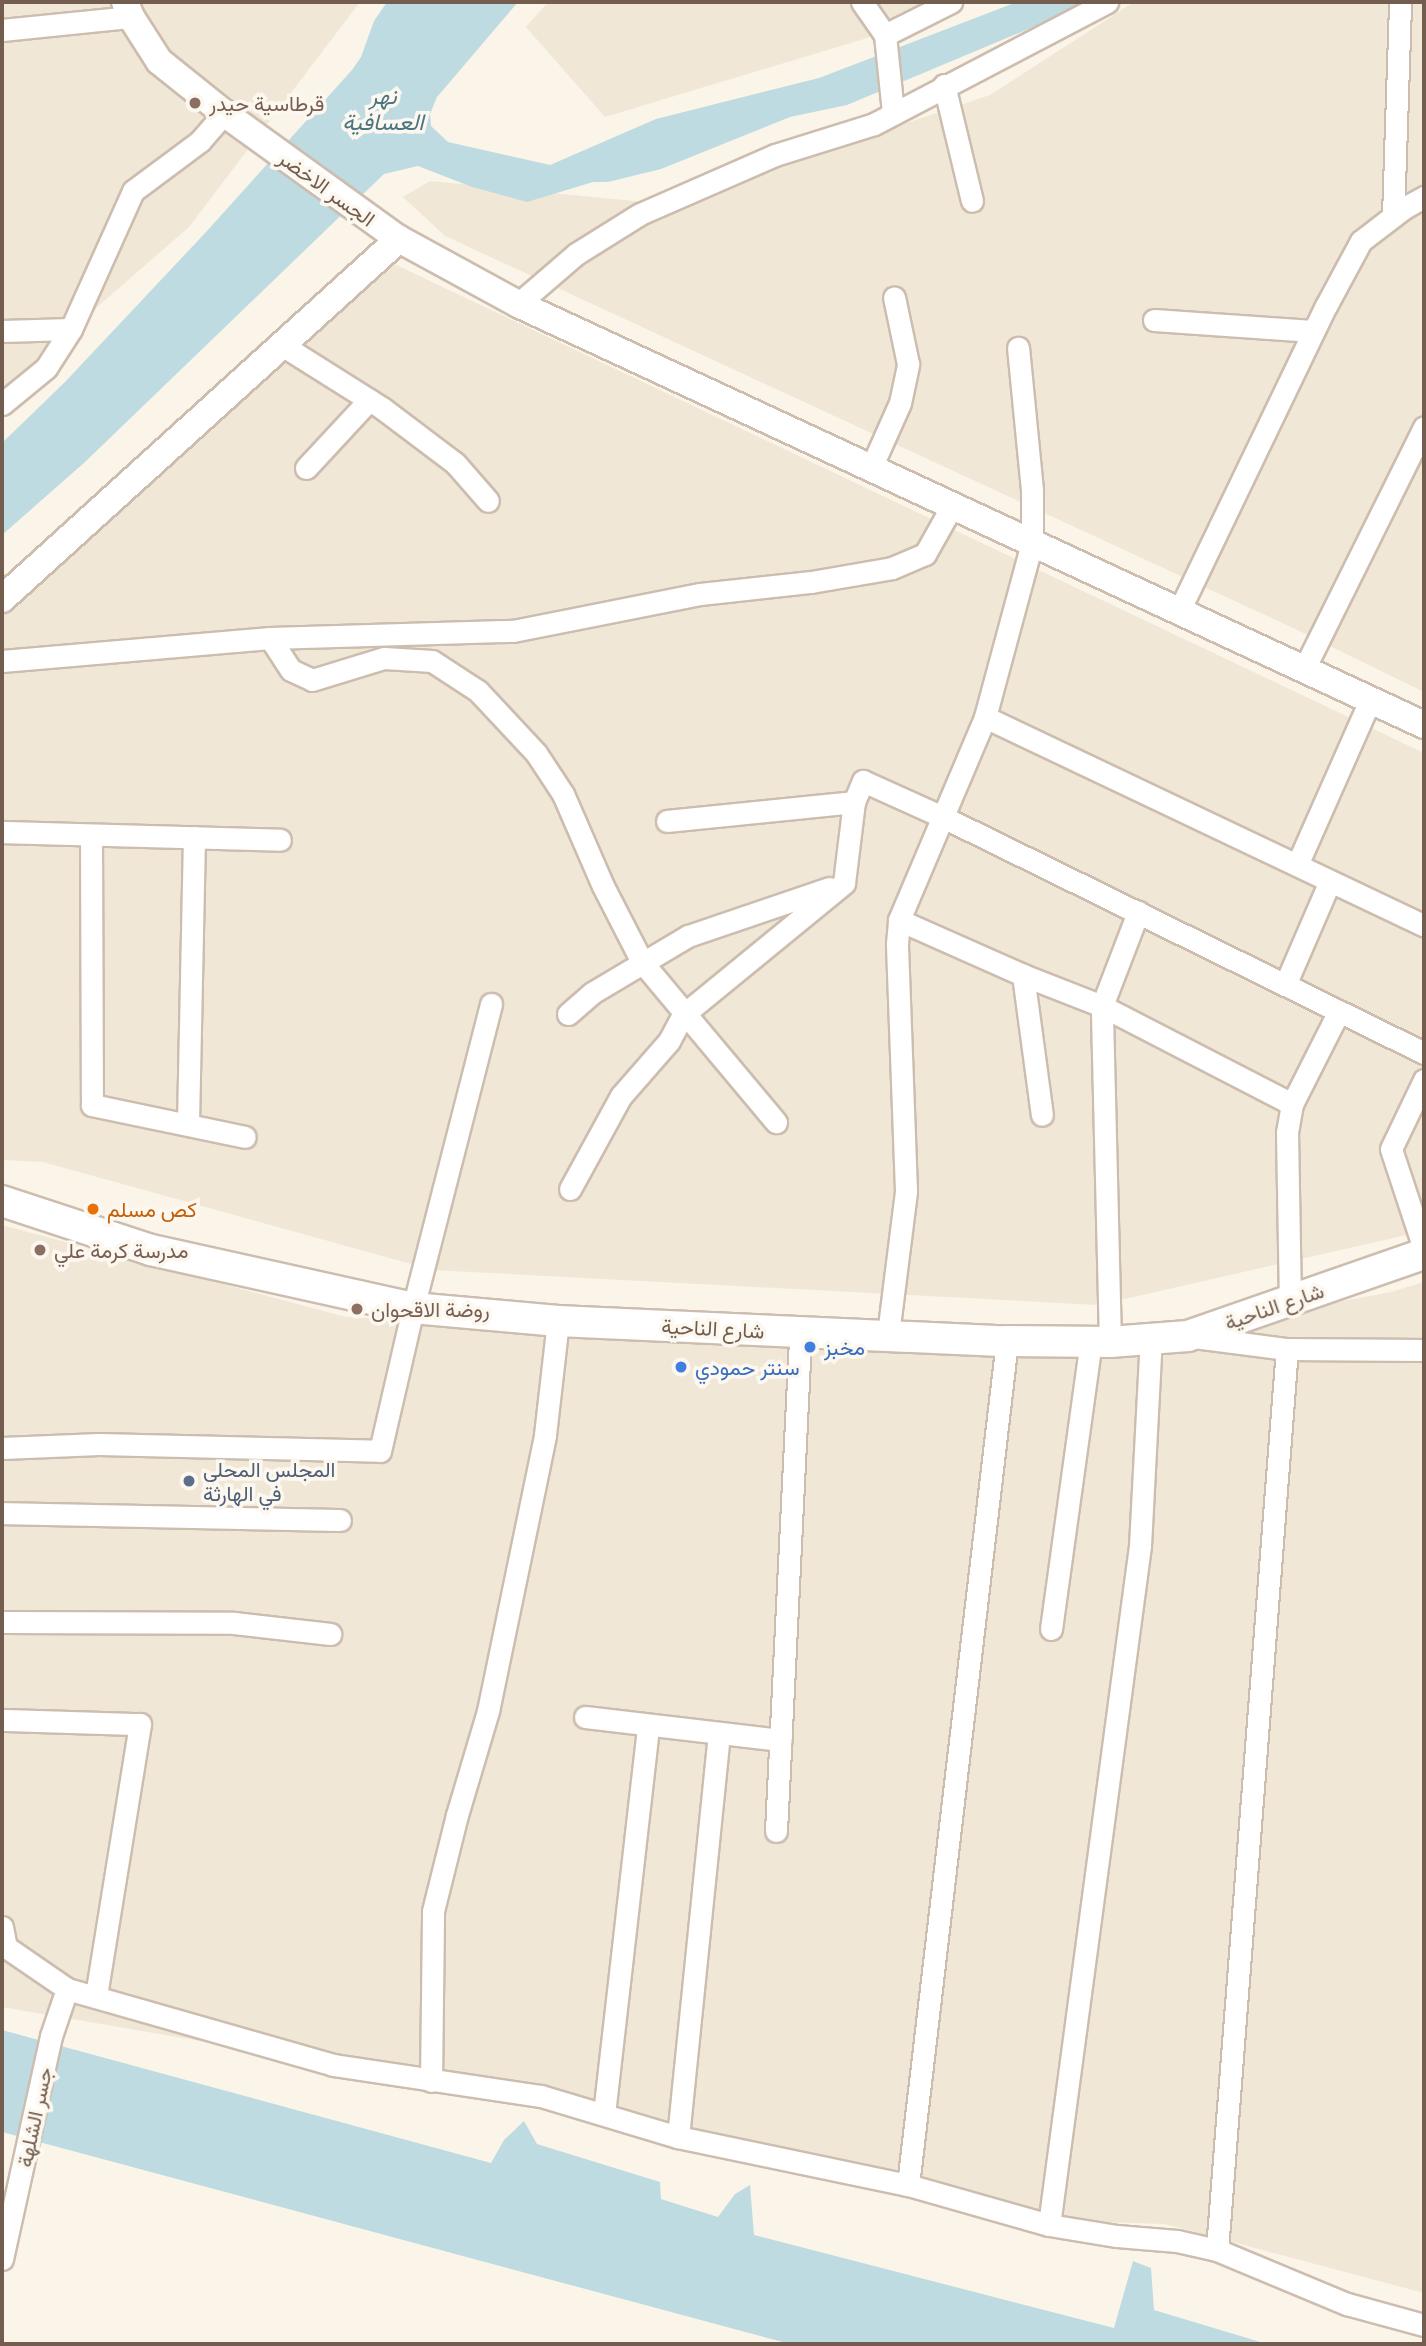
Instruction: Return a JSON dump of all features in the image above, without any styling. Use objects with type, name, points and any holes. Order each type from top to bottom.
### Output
[{"type":"main road","name":"شارع الناحية","points":[[2,1201],[151,1250],[413,1308],[558,1321],[1007,1341],[1100,1342],[1188,1336],[1424,1252]]},
{"type":"street","points":[[862,2],[885,35],[893,111]]},
{"type":"street","points":[[885,35],[951,2]]},
{"type":"street","points":[[517,304],[576,254],[640,214],[775,155],[874,124],[893,111],[1107,2]]},
{"type":"street","points":[[1393,216],[1400,2]]},
{"type":"street","points":[[2,30],[128,9]]},
{"type":"street","name":"الجسر الاخضر","points":[[128,9],[159,61],[224,114],[399,239],[517,304],[1424,725]]},
{"type":"street","points":[[944,85],[972,201]]},
{"type":"street","points":[[2,404],[46,368],[71,329],[133,191],[200,141],[224,114]]},
{"type":"street","points":[[1179,611],[1313,331],[1361,241],[1393,216],[1424,197]]},
{"type":"street","points":[[2,599],[399,239]]},
{"type":"street","points":[[871,468],[900,403],[908,364],[894,297]]},
{"type":"street","points":[[1154,320],[1313,331]]},
{"type":"street","points":[[2,331],[71,329]]},
{"type":"street","points":[[282,345],[369,400],[456,463],[488,501]]},
{"type":"street","points":[[888,1334],[906,1191],[897,944],[900,920],[945,818],[985,717],[1032,543],[1032,490],[1018,348]]},
{"type":"street","points":[[306,468],[369,400]]},
{"type":"street","points":[[1304,669],[1424,426]]},
{"type":"street","points":[[2,661],[270,638],[513,631],[700,594],[811,582],[892,568],[925,554],[952,506]]},
{"type":"street","points":[[270,638],[291,670],[312,680],[384,658],[432,661],[478,691],[536,753],[563,794],[603,886],[642,962],[683,1015],[776,1122]]},
{"type":"street","points":[[1297,865],[1370,700]]},
{"type":"street","points":[[985,717],[1424,926]]},
{"type":"street","points":[[570,1189],[621,1096],[669,1041],[683,1015],[844,883],[853,802],[863,781],[945,818],[1424,1053]]},
{"type":"street","points":[[667,821],[853,802]]},
{"type":"street","points":[[2,832],[281,840]]},
{"type":"street","points":[[91,835],[92,1105],[245,1137]]},
{"type":"street","points":[[188,1123],[194,837]]},
{"type":"street","points":[[1285,985],[1330,881]]},
{"type":"street","points":[[568,1014],[592,993],[688,936],[844,883]]},
{"type":"street","points":[[1051,1629],[1100,1342],[1102,1006],[1138,912]]},
{"type":"street","points":[[900,920],[1023,975],[1102,1006],[1292,1104]]},
{"type":"street","points":[[1023,975],[1042,1115]]},
{"type":"street","points":[[2,1448],[99,1444],[380,1451],[413,1308],[491,1004]]},
{"type":"street","points":[[1290,1299],[1287,1132],[1292,1104],[1339,1011]]},
{"type":"street","points":[[1424,1080],[1391,1149],[1424,1252]]},
{"type":"street","points":[[430,2081],[433,1910],[457,1815],[488,1711],[545,1435],[558,1321]]},
{"type":"street","points":[[776,1831],[800,1332]]},
{"type":"street","points":[[1188,1336],[1287,1349],[1424,1350]]},
{"type":"street","points":[[1049,2225],[1140,1546],[1152,1339]]},
{"type":"street","points":[[908,2185],[1007,1341]]},
{"type":"street","points":[[1217,2250],[1287,1349]]},
{"type":"street","points":[[2,1513],[340,1520]]},
{"type":"street","points":[[2,1622],[234,1623],[330,1634]]},
{"type":"street","points":[[585,1717],[781,1740]]},
{"type":"street","points":[[2,1720],[140,1724],[96,1996]]},
{"type":"street","points":[[604,2114],[648,1725]]},
{"type":"street","points":[[678,2137],[719,1733]]},
{"type":"street","points":[[2,1927],[6,1947],[67,1989],[333,2066],[541,2096],[678,2137],[908,2185],[1049,2225],[1116,2236],[1177,2241],[1217,2250],[1347,2304],[1424,2325]]},
{"type":"street","name":"جسر الشلهة","points":[[2,2259],[51,2036],[67,1989]]},
{"type":"shaded area","points":[[2,2],[360,2],[189,227],[2,390]]},
{"type":"shaded area","points":[[548,2],[950,2],[864,39],[605,117],[526,27]]},
{"type":"shaded area","points":[[1134,2],[1424,2],[1424,692],[1291,627],[445,236],[403,197],[430,181],[665,204],[990,95]]},
{"type":"shaded area","points":[[388,261],[1424,753],[1424,1231],[1098,1305],[433,1270],[43,1162],[2,1160],[2,612]]},
{"type":"shaded area","points":[[2,1225],[346,1317],[1065,1353],[1391,1292],[1424,1282],[1424,2293],[1165,2224],[1047,2220],[542,2091],[276,2054],[2,2007]]},
{"type":"water","name":"نهر العسافية","points":[[387,2],[518,2],[437,97],[430,114],[431,126],[448,142],[550,165],[656,119],[819,78],[1017,2],[1083,2],[1057,17],[847,105],[790,117],[661,169],[608,182],[593,182],[527,202],[472,187],[418,166],[384,174],[85,462],[2,535],[2,443],[65,382],[207,231],[352,70],[361,57],[374,21]]},
{"type":"water","points":[[2,2030],[491,2163],[504,2140],[524,2121],[537,2144],[660,2182],[661,2199],[718,2217],[735,2194],[750,2185],[754,2235],[1114,2328],[1133,2261],[1151,2268],[1154,2310],[1267,2344],[790,2344],[2,2132]]},
{"type":"place","name":"قرطاسية حيدر","points":[[195,103]]},
{"type":"place","name":"كص مسلم","points":[[93,1209]]},
{"type":"place","name":"مدرسة كرمة علي","points":[[40,1250]]},
{"type":"place","name":"روضة الاقحوان","points":[[357,1309]]},
{"type":"place","name":"مخبز","points":[[810,1347]]},
{"type":"place","name":"سنتر حمودي","points":[[681,1367]]},
{"type":"place","name":"المجلس المحلي في الهارثة","points":[[189,1481]]}]
